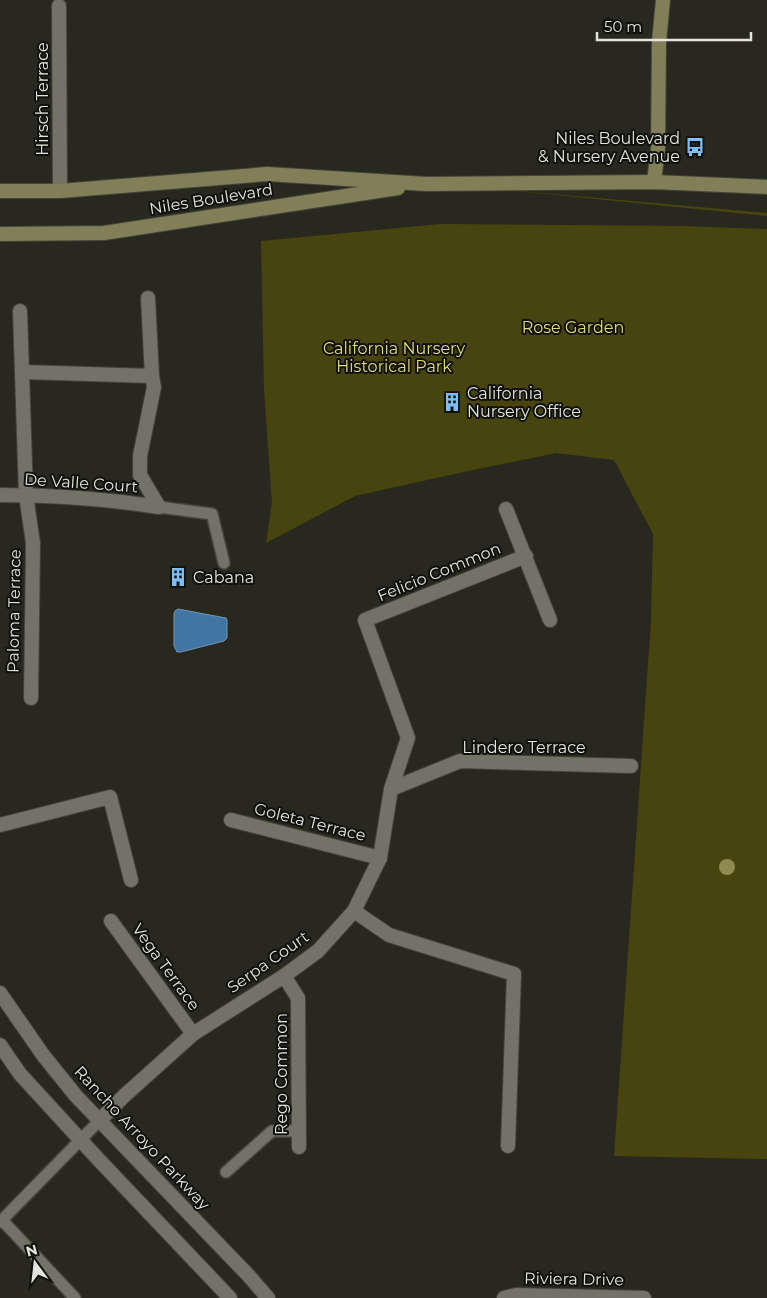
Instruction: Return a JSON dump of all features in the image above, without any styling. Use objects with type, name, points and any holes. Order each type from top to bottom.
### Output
[{"type":"main road","points":[[654,182],[658,148],[659,42],[663,0]]},
{"type":"main road","name":"Niles Boulevard","points":[[0,191],[60,191],[267,174],[426,184],[654,182],[767,187]]},
{"type":"main road","name":"Niles Boulevard","points":[[0,234],[104,233],[426,184]]},
{"type":"street","name":"Hirsch Terrace","points":[[59,6],[60,191]]},
{"type":"street","points":[[148,298],[154,388],[140,456],[140,475],[159,507]]},
{"type":"street","name":"Paloma Terrace","points":[[20,311],[26,495],[33,543],[31,698]]},
{"type":"street","points":[[23,372],[152,376]]},
{"type":"street","name":"De Valle Court","points":[[0,495],[116,501],[159,507]]},
{"type":"street","name":"Felicio Common","points":[[506,509],[550,620]]},
{"type":"street","name":"Felicio Common","points":[[365,620],[526,556]]},
{"type":"street","name":"Serpa Court","points":[[100,1120],[193,1034],[284,976],[318,951],[354,911],[380,858],[391,789],[408,738],[365,620]]},
{"type":"street","name":"Lindero Terrace","points":[[391,789],[460,761],[631,766]]},
{"type":"street","points":[[0,826],[110,797],[131,880]]},
{"type":"street","name":"Goleta Terrace","points":[[231,820],[380,858]]},
{"type":"street","points":[[354,911],[389,935],[514,974],[508,1146]]},
{"type":"street","name":"Vega Terrace","points":[[111,921],[193,1034]]},
{"type":"street","name":"Rego Common","points":[[284,976],[298,998],[299,1147]]},
{"type":"street","name":"Rancho Arroyo Parkway","points":[[0,993],[43,1055],[76,1096],[268,1298]]},
{"type":"street","points":[[0,1044],[20,1074],[230,1298]]},
{"type":"street","name":"Riviera Drive","points":[[504,1298],[516,1295],[644,1298]]},
{"type":"lane","points":[[159,507],[212,514],[224,563]]},
{"type":"lane","points":[[75,1298],[1,1221],[100,1120]]},
{"type":"lane","points":[[226,1172],[272,1132],[298,1131]]},
{"type":"green space","points":[[485,188],[767,213],[767,216]]},
{"type":"green space","name":"California Nursery Historical Park","points":[[440,224],[683,226],[767,229],[767,1159],[614,1156],[651,620],[653,534],[614,460],[556,453],[355,496],[266,543],[272,503],[264,390],[261,241]]},
{"type":"water","points":[[178,609],[226,618],[227,638],[224,641],[177,652],[174,646],[174,614]]},
{"type":"place","name":"Niles Boulevard & Nursery Avenue","points":[[695,147]]},
{"type":"place","name":"California Nursery Office","points":[[452,402]]},
{"type":"place","name":"Cabana","points":[[178,577]]},
{"type":"park label","name":"Rose Garden","points":[[573,327]]}]
